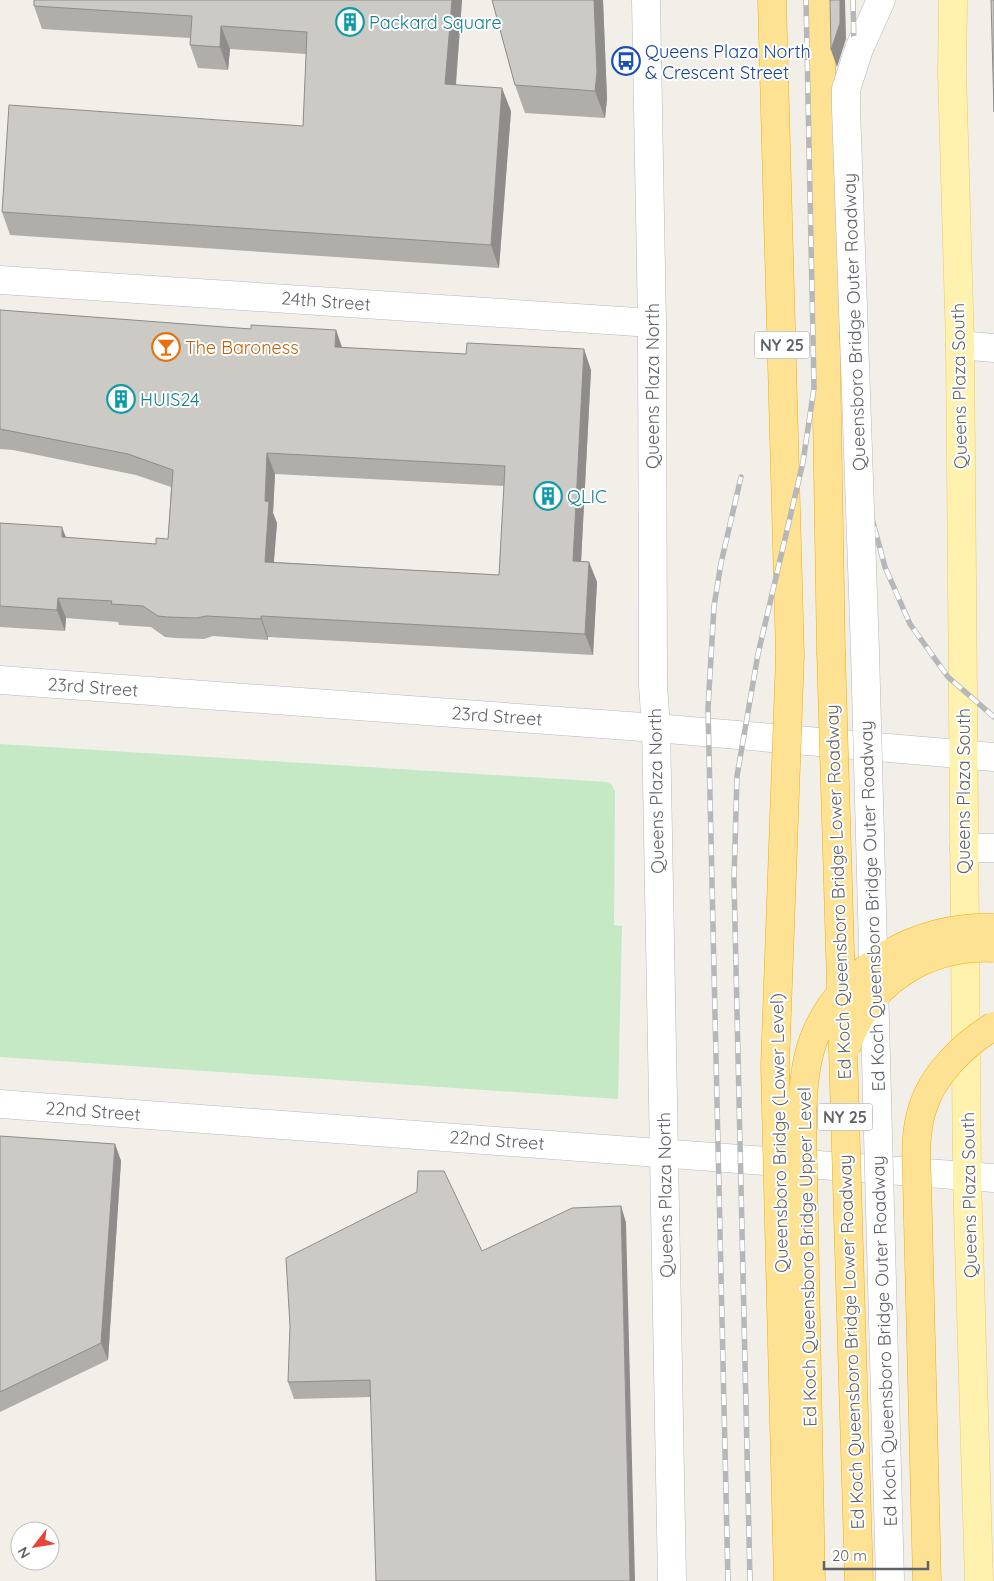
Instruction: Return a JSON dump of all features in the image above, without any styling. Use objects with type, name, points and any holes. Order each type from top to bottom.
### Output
[{"type":"highway","points":[[757,0],[774,35]]},
{"type":"highway","name":"NY 25","points":[[772,0],[774,35]]},
{"type":"highway","name":"NY 25","points":[[820,0],[822,96]]},
{"type":"highway","name":"NY 25","points":[[822,96],[837,0]]},
{"type":"highway","name":"Queensboro Bridge (Lower Level)","points":[[774,35],[790,655],[775,1066],[788,1581]]},
{"type":"highway","name":"Ed Koch Queensboro Bridge Lower Roadway","points":[[822,96],[831,652],[859,1581]]},
{"type":"highway","name":"Ed Koch Queensboro Bridge Upper Level","points":[[812,1581],[802,1120],[806,1077],[812,1043],[830,1007],[861,974],[879,960],[898,948],[935,934],[958,929],[994,928]]},
{"type":"highway","points":[[847,1581],[835,1144],[837,1102],[845,1051],[857,1022],[868,1004],[896,975],[919,962],[951,951],[971,947],[994,948]]},
{"type":"highway","points":[[927,1581],[916,1180],[918,1126],[922,1108],[940,1074],[977,1036],[994,1026]]},
{"type":"main road","name":"Queens Plaza South","points":[[953,0],[952,72],[960,346],[967,1177],[979,1581]]},
{"type":"street","name":"Queens Plaza North","points":[[646,0],[652,323],[653,685],[656,728],[672,1581]]},
{"type":"street","name":"Queensboro Bridge Outer Roadway","points":[[865,651],[846,89],[859,49],[882,0]]},
{"type":"street","name":"24th Street","points":[[0,280],[652,323]]},
{"type":"street","points":[[960,346],[994,348]]},
{"type":"street","name":"Ed Koch Queensboro Bridge Outer Roadway","points":[[865,651],[890,1581]]},
{"type":"street","name":"23rd Street","points":[[0,680],[656,728],[994,757]]},
{"type":"street","points":[[964,848],[994,848]]},
{"type":"street","name":"22nd Street","points":[[0,1104],[994,1178]]},
{"type":"green space","points":[[0,744],[607,782],[612,785],[615,791],[614,925],[622,926],[618,1099],[0,1057]]},
{"type":"building","points":[[34,0],[452,0],[445,84],[502,88],[491,245],[2,212],[9,105],[303,126],[307,32],[221,26],[220,47],[190,45],[192,16],[34,6]]},
{"type":"building","points":[[492,0],[594,0],[597,72],[595,91],[515,85]]},
{"type":"building","points":[[830,0],[840,0],[840,23],[831,50]]},
{"type":"building","points":[[991,0],[994,0],[994,112]]},
{"type":"building","points":[[0,310],[251,329],[251,325],[336,330],[335,347],[466,354],[467,343],[584,349],[573,561],[589,562],[585,634],[261,616],[261,619],[206,616],[197,618],[167,617],[158,616],[143,606],[111,604],[112,601],[58,598],[57,610],[0,606],[0,523],[62,527],[62,537],[156,544],[156,538],[168,539],[173,470],[128,454],[0,429]],"holes":[[[267,453],[505,466],[499,575],[265,562],[269,502],[265,501]]]},
{"type":"building","points":[[0,1136],[115,1144],[101,1343],[0,1392]]},
{"type":"building","points":[[418,1171],[444,1171],[482,1251],[572,1208],[621,1206],[630,1581],[376,1581],[370,1380],[288,1382],[290,1326],[286,1258],[417,1192]]},
{"type":"railway","points":[[750,1581],[734,880],[737,776],[758,654],[803,462],[814,388],[806,0]]},
{"type":"railway","points":[[853,0],[863,465],[870,511],[885,567],[910,624],[948,677],[994,717]]},
{"type":"railway","points":[[728,1581],[708,708],[714,606],[721,563],[741,477]]},
{"type":"place","name":"Packard Square","points":[[350,22]]},
{"type":"place","name":"Queens Plaza North & Crescent Street","points":[[626,61]]},
{"type":"place","name":"The Baroness","points":[[166,347]]},
{"type":"place","name":"HUIS24","points":[[121,399]]},
{"type":"place","name":"QLIC","points":[[548,496]]}]
